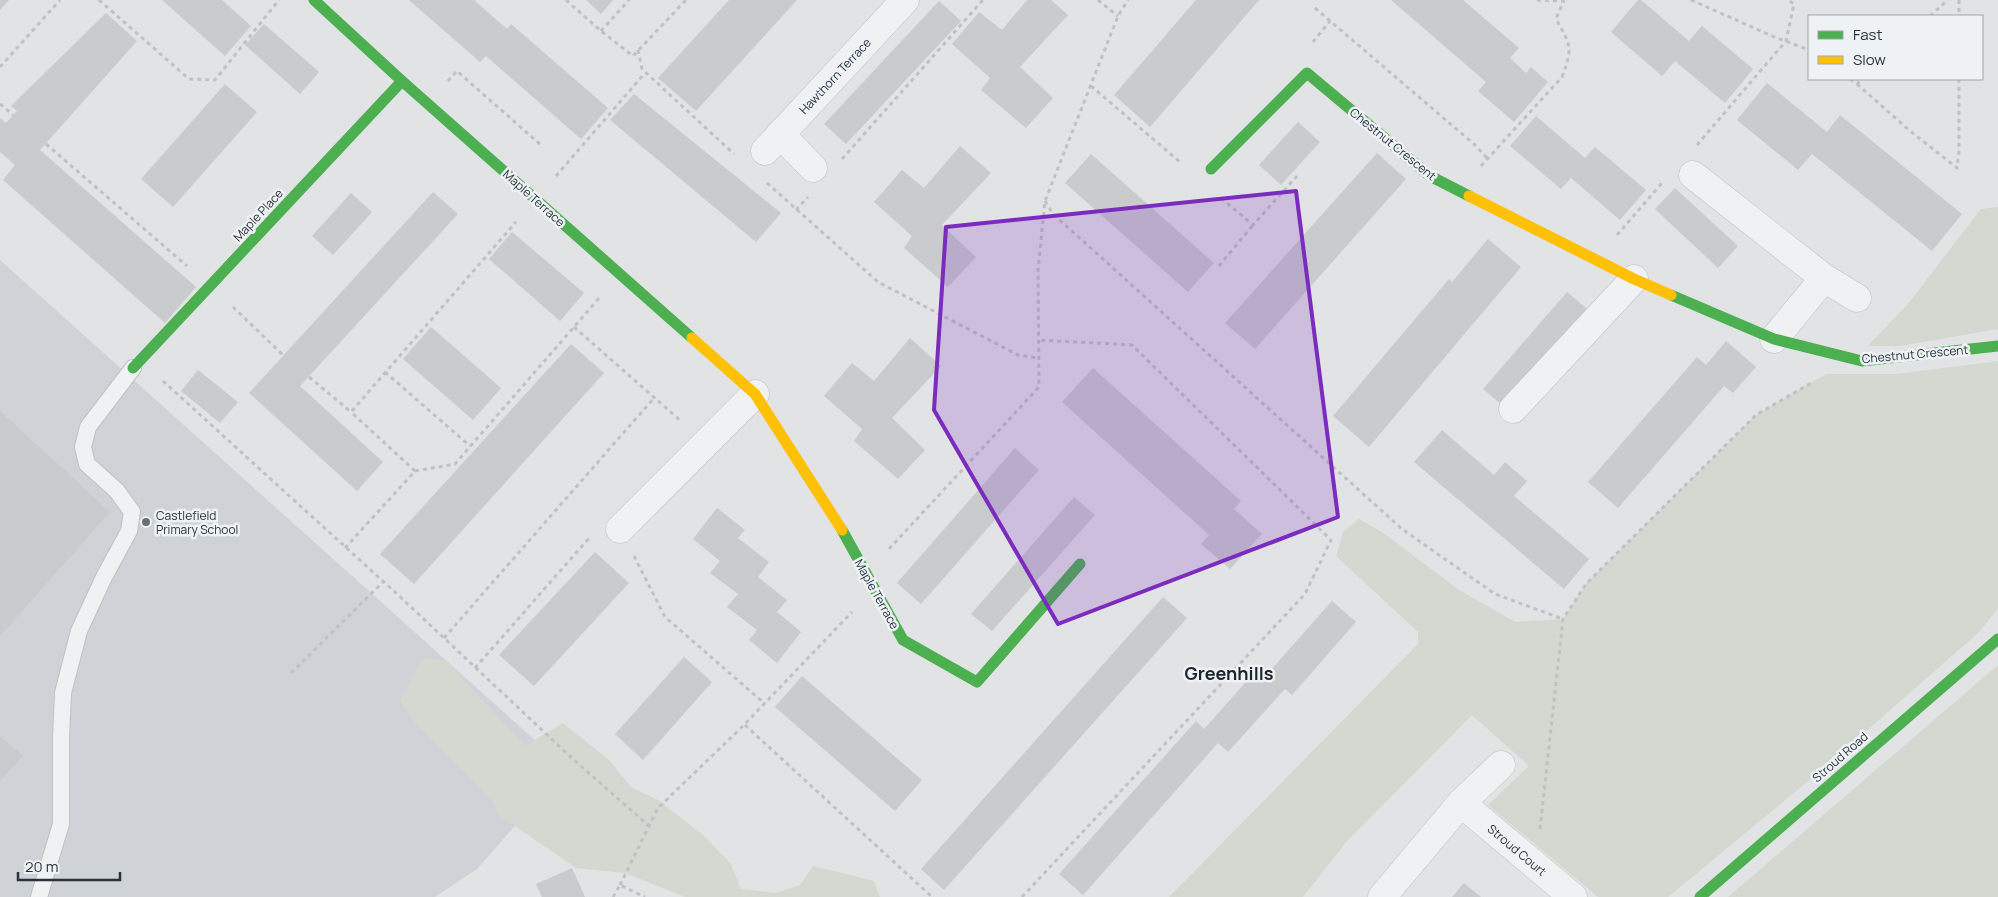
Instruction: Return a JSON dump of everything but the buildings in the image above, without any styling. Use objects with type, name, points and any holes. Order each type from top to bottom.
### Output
[{"type":"street","name":"Maple Terrace","points":[[314,0],[402,81],[755,394],[840,526],[903,640],[976,682],[1080,564]]},
{"type":"street","name":"Hawthorn Terrace","points":[[762,149],[904,0]]},
{"type":"street","name":"Chestnut Crescent","points":[[1211,169],[1307,73],[1430,176],[1634,279],[1774,339],[1862,361],[1998,346]]},
{"type":"street","name":"Maple Place","points":[[137,364],[402,81]]},
{"type":"street","points":[[762,149],[821,174]]},
{"type":"street","points":[[1693,175],[1824,278],[1857,298]]},
{"type":"street","points":[[1774,339],[1824,278]]},
{"type":"street","points":[[1513,409],[1634,279]]},
{"type":"street","points":[[620,529],[755,394]]},
{"type":"street","name":"Stroud Road","points":[[1700,897],[1998,639]]},
{"type":"street","points":[[1382,897],[1461,803],[1501,765]]},
{"type":"street","name":"Stroud Court","points":[[1461,803],[1572,897]]},
{"type":"lane","points":[[39,897],[60,824],[60,738],[63,693],[78,631],[129,531],[132,512],[117,491],[87,464],[83,447],[88,427],[137,364]]},
{"type":"path","points":[[0,67],[60,0]]},
{"type":"path","points":[[99,0],[189,79],[215,80],[279,0]]},
{"type":"path","points":[[566,0],[633,56],[686,0]]},
{"type":"path","points":[[601,31],[629,0]]},
{"type":"path","points":[[796,210],[821,174],[983,0]]},
{"type":"path","points":[[1098,0],[1118,16]]},
{"type":"path","points":[[866,574],[1038,387],[1038,270],[1045,201],[1118,16],[1128,0]]},
{"type":"path","points":[[1476,171],[1562,77],[1568,62],[1570,43],[1556,19],[1563,1],[1536,0]]},
{"type":"path","points":[[1691,0],[1808,50]]},
{"type":"path","points":[[1695,147],[1786,41],[1794,4],[1788,0]]},
{"type":"path","points":[[1931,15],[1948,0]]},
{"type":"path","points":[[1959,0],[1959,15]]},
{"type":"path","points":[[1315,8],[1475,145],[1488,159]]},
{"type":"path","points":[[638,50],[642,69],[645,73],[762,149]]},
{"type":"path","points":[[428,104],[456,71],[542,146]]},
{"type":"path","points":[[351,412],[645,73]]},
{"type":"path","points":[[1851,80],[1908,130],[1957,168],[1959,151],[1959,80]]},
{"type":"path","points":[[1856,84],[1861,80]]},
{"type":"path","points":[[0,104],[13,115]]},
{"type":"path","points":[[46,144],[210,286],[284,356]]},
{"type":"path","points":[[763,180],[878,282],[1018,355],[1038,358]]},
{"type":"path","points":[[1613,240],[1664,181]]},
{"type":"path","points":[[1045,201],[1053,214],[1402,529],[1494,594],[1563,619]]},
{"type":"path","points":[[1219,266],[1253,225]]},
{"type":"path","points":[[345,548],[415,471],[455,464],[620,274]]},
{"type":"path","points":[[574,327],[706,444]]},
{"type":"path","points":[[1022,897],[1305,594],[1331,540],[1132,345],[1038,340]]},
{"type":"path","points":[[1540,833],[1563,619],[1586,584],[1756,415],[1826,374],[1839,355]]},
{"type":"path","points":[[137,364],[383,582],[574,760],[649,826]]},
{"type":"path","points":[[385,372],[470,446]]},
{"type":"path","points":[[309,377],[351,412],[415,471]]},
{"type":"path","points":[[443,638],[654,398]]},
{"type":"path","points":[[475,668],[592,534],[620,529],[665,617],[764,704]]},
{"type":"path","points":[[292,673],[383,582]]},
{"type":"path","points":[[613,897],[658,808],[744,725],[874,588]]},
{"type":"path","points":[[744,725],[932,897]]},
{"type":"path","points":[[620,885],[645,897]]},
{"type":"highlighted area","points":[[1296,191],[1338,517],[1058,624],[934,410],[946,227]]},
{"type":"shaded area","points":[[1998,207],[1998,329],[1900,346],[1868,346],[1908,304],[1981,209]]},
{"type":"shaded area","name":"Castlefield Primary School","points":[[0,260],[566,768],[477,869],[435,897],[0,897]]},
{"type":"shaded area","points":[[1998,361],[1998,609],[1978,633],[1824,768],[1668,897],[1598,897],[1488,805],[1529,766],[1472,715],[1347,841],[1303,897],[1169,897],[1418,644],[1418,632],[1336,556],[1343,532],[1359,519],[1385,534],[1459,590],[1515,622],[1563,619],[1586,584],[1756,415],[1826,374],[1896,374]]},
{"type":"shaded area","points":[[421,659],[445,660],[525,746],[563,723],[609,760],[631,787],[658,800],[703,835],[731,864],[741,889],[776,893],[800,885],[813,866],[874,881],[880,897],[685,897],[625,873],[576,868],[499,815],[491,800],[418,726],[400,701]]},
{"type":"shaded area","points":[[1998,665],[1998,897],[1728,897]]},
{"type":"traffic: fast","points":[[314,0],[402,81],[692,338]]},
{"type":"traffic: fast","points":[[1211,169],[1307,73],[1430,176],[1469,196]]},
{"type":"traffic: fast","points":[[133,368],[402,81]]},
{"type":"traffic: fast","points":[[1671,295],[1774,339],[1862,361],[1998,346]]},
{"type":"traffic: fast","points":[[842,530],[903,640],[977,682],[1080,564]]},
{"type":"traffic: fast","points":[[1700,897],[1998,639]]},
{"type":"traffic: slow","points":[[1469,196],[1634,279],[1671,295]]},
{"type":"traffic: slow","points":[[692,338],[755,394],[842,530]]},
{"type":"place","name":"Castlefield Primary School","points":[[146,522]]},
{"type":"district","name":"Greenhills","points":[[1229,673]]}]
